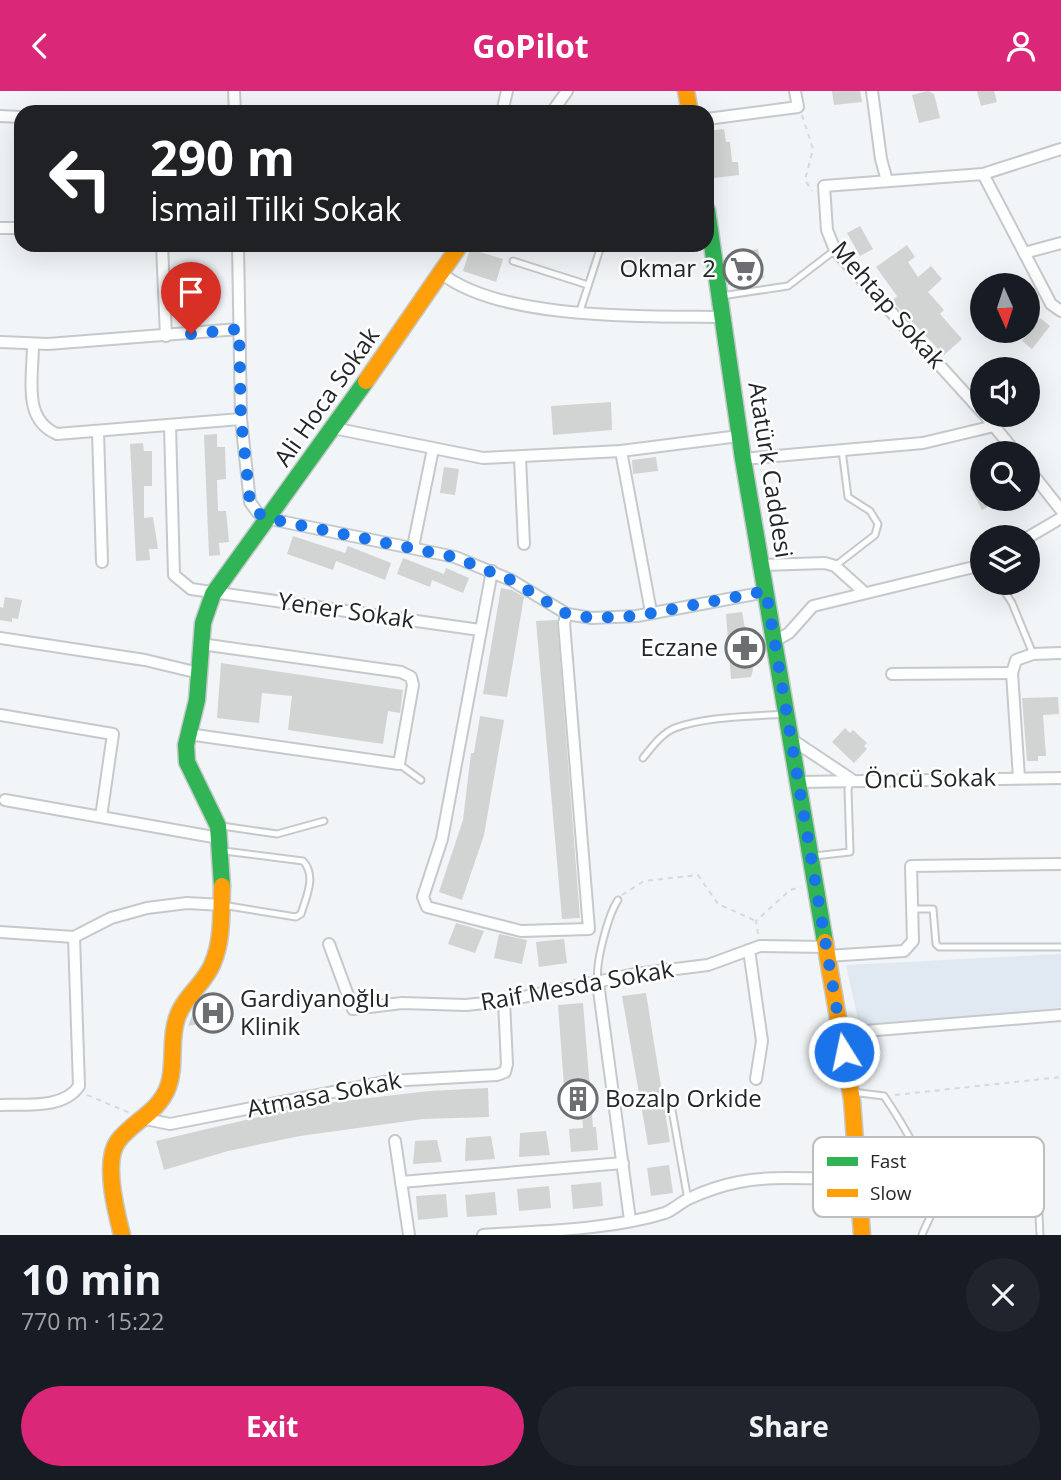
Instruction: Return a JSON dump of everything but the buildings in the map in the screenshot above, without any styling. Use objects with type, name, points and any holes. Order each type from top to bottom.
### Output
[{"type":"street","points":[[714,118],[798,107],[795,91]]},
{"type":"street","points":[[872,91],[881,159],[887,181]]},
{"type":"street","points":[[824,189],[983,174],[1061,149]]},
{"type":"street","points":[[983,174],[1051,304],[1061,311]]},
{"type":"street","name":"Mehtap Sokak","points":[[824,189],[827,230],[835,250],[970,399]]},
{"type":"street","points":[[1024,253],[1061,243]]},
{"type":"street","points":[[162,252],[166,336]]},
{"type":"street","points":[[237,252],[241,419],[250,502],[258,513],[270,519],[454,557],[511,580],[567,614],[637,616],[766,591]]},
{"type":"street","name":"Ali Hoca Sokak","points":[[122,1235],[115,1208],[111,1157],[118,1141],[145,1119],[168,1087],[172,1033],[178,1014],[212,966],[220,936],[220,838],[187,762],[188,734],[197,700],[203,623],[213,594],[270,519],[455,252]]},
{"type":"street","name":"Atatürk Caddesi","points":[[714,252],[739,436],[850,1092],[854,1137]]},
{"type":"street","points":[[441,273],[453,283],[512,304],[621,316],[724,317]]},
{"type":"street","points":[[0,342],[33,344],[239,329]]},
{"type":"street","points":[[33,344],[33,415],[42,428],[57,435],[241,419]]},
{"type":"street","name":"Yener Sokak","points":[[170,426],[174,575],[191,589],[480,630]]},
{"type":"street","points":[[743,459],[923,443],[990,427]]},
{"type":"street","name":"Mehtap Sokak","points":[[995,427],[1006,441]]},
{"type":"street","points":[[333,428],[483,458],[621,451],[739,436]]},
{"type":"street","points":[[98,432],[102,562]]},
{"type":"street","points":[[413,547],[433,449]]},
{"type":"street","points":[[621,451],[651,612]]},
{"type":"street","points":[[520,458],[524,544]]},
{"type":"street","points":[[1040,483],[1061,510]]},
{"type":"street","points":[[1040,530],[1061,518]]},
{"type":"street","points":[[762,565],[825,563],[835,566],[865,593]]},
{"type":"street","points":[[775,641],[789,633],[813,606],[970,568]]},
{"type":"street","points":[[492,571],[442,839],[423,897],[427,907],[521,931],[589,929],[590,910],[564,623],[567,614]]},
{"type":"street","points":[[0,638],[145,660],[198,673]]},
{"type":"street","points":[[188,734],[399,764],[412,685],[411,677],[401,672],[201,644]]},
{"type":"street","points":[[1019,778],[1012,673],[1016,660],[1033,653],[1061,653]]},
{"type":"street","points":[[892,674],[1012,673]]},
{"type":"street","points":[[0,715],[113,734],[101,817]]},
{"type":"street","points":[[791,739],[851,779]]},
{"type":"street","name":"Öncü Sokak","points":[[798,782],[851,779],[1061,778]]},
{"type":"street","points":[[5,800],[220,838]]},
{"type":"street","name":"Raif Mesda Sokak","points":[[329,944],[353,1009],[402,1003],[466,1005],[504,1001],[635,974],[708,965],[760,946],[826,951],[904,951],[913,941],[911,866],[1061,864]]},
{"type":"street","points":[[0,932],[74,937],[111,918],[148,908],[187,903],[222,905]]},
{"type":"street","points":[[0,1105],[62,1101],[79,1086],[74,937]]},
{"type":"street","points":[[749,950],[762,1041],[757,1079]]},
{"type":"street","points":[[598,983],[630,1220]]},
{"type":"street","name":"Atmasa Sokak","points":[[145,1119],[170,1124],[389,1081],[505,1072],[507,1064],[504,1001]]},
{"type":"street","points":[[840,1033],[1061,1015]]},
{"type":"street","points":[[396,1141],[409,1235]]},
{"type":"street","points":[[401,1182],[623,1163]]},
{"type":"street","points":[[483,1235],[553,1230],[630,1220],[667,1212],[688,1199],[735,1183],[774,1176],[813,1179]]},
{"type":"street","name":"Atatürk Caddesi","points":[[860,1217],[862,1235]]},
{"type":"lane","points":[[721,296],[788,286],[835,250]]},
{"type":"lane","points":[[580,311],[599,252]]},
{"type":"lane","points":[[513,261],[588,285]]},
{"type":"lane","points":[[835,566],[875,535],[878,524],[870,511],[848,497],[842,450]]},
{"type":"lane","points":[[1007,595],[1033,653]]},
{"type":"lane","points":[[643,758],[655,742],[673,729],[711,721],[787,713]]},
{"type":"lane","points":[[399,764],[421,779]]},
{"type":"lane","points":[[811,857],[850,852],[848,789],[851,779]]},
{"type":"lane","points":[[220,838],[240,827],[264,834],[278,834],[324,821]]},
{"type":"lane","points":[[220,838],[294,858],[307,865],[310,876],[301,914],[296,917],[222,905]]},
{"type":"lane","points":[[598,983],[596,971],[608,921],[618,900]]},
{"type":"lane","points":[[912,909],[933,909],[936,944],[939,947],[1061,947]]},
{"type":"lane","points":[[850,1092],[884,1096],[910,1137]]},
{"type":"lane","points":[[672,1110],[688,1199]]},
{"type":"lane","points":[[922,1235],[929,1217]]},
{"type":"lane","points":[[1037,1217],[1040,1235]]},
{"type":"path","points":[[798,107],[813,149],[804,180],[812,191],[824,189]]},
{"type":"path","points":[[618,900],[627,889],[643,881],[698,876],[718,904],[756,921]]},
{"type":"path","points":[[756,921],[790,890],[815,883]]},
{"type":"path","points":[[756,921],[760,946]]},
{"type":"path","points":[[884,1096],[1061,1077]]},
{"type":"path","points":[[76,1091],[145,1119]]},
{"type":"shaded area","points":[[1061,954],[1061,1007],[980,1018],[859,1024],[846,965]]},
{"type":"traffic: fast","points":[[713,252],[743,459],[825,942]]},
{"type":"traffic: fast","points":[[222,886],[218,826],[187,762],[186,745],[197,700],[203,623],[213,594],[366,381]]},
{"type":"traffic: slow","points":[[686,91],[689,105]]},
{"type":"traffic: slow","points":[[366,381],[455,252]]},
{"type":"traffic: slow","points":[[122,1235],[112,1187],[111,1161],[114,1150],[118,1141],[152,1110],[168,1087],[177,1018],[216,956],[221,926],[222,886]]},
{"type":"traffic: slow","points":[[825,942],[852,1100],[855,1137]]},
{"type":"traffic: slow","points":[[861,1217],[862,1235]]},
{"type":"place","name":"Okmar 2","points":[[743,269]]},
{"type":"place","name":"Eczane","points":[[745,648]]},
{"type":"place","name":"Gardiyanoğlu Klinik","points":[[213,1013]]},
{"type":"place","name":"Bozalp Orkide","points":[[578,1099]]},
{"type":"route","points":[[191,334],[239,329],[241,419],[250,502],[258,513],[270,519],[454,557],[511,580],[567,614],[592,618],[637,616],[766,591],[844,1052]]}]
